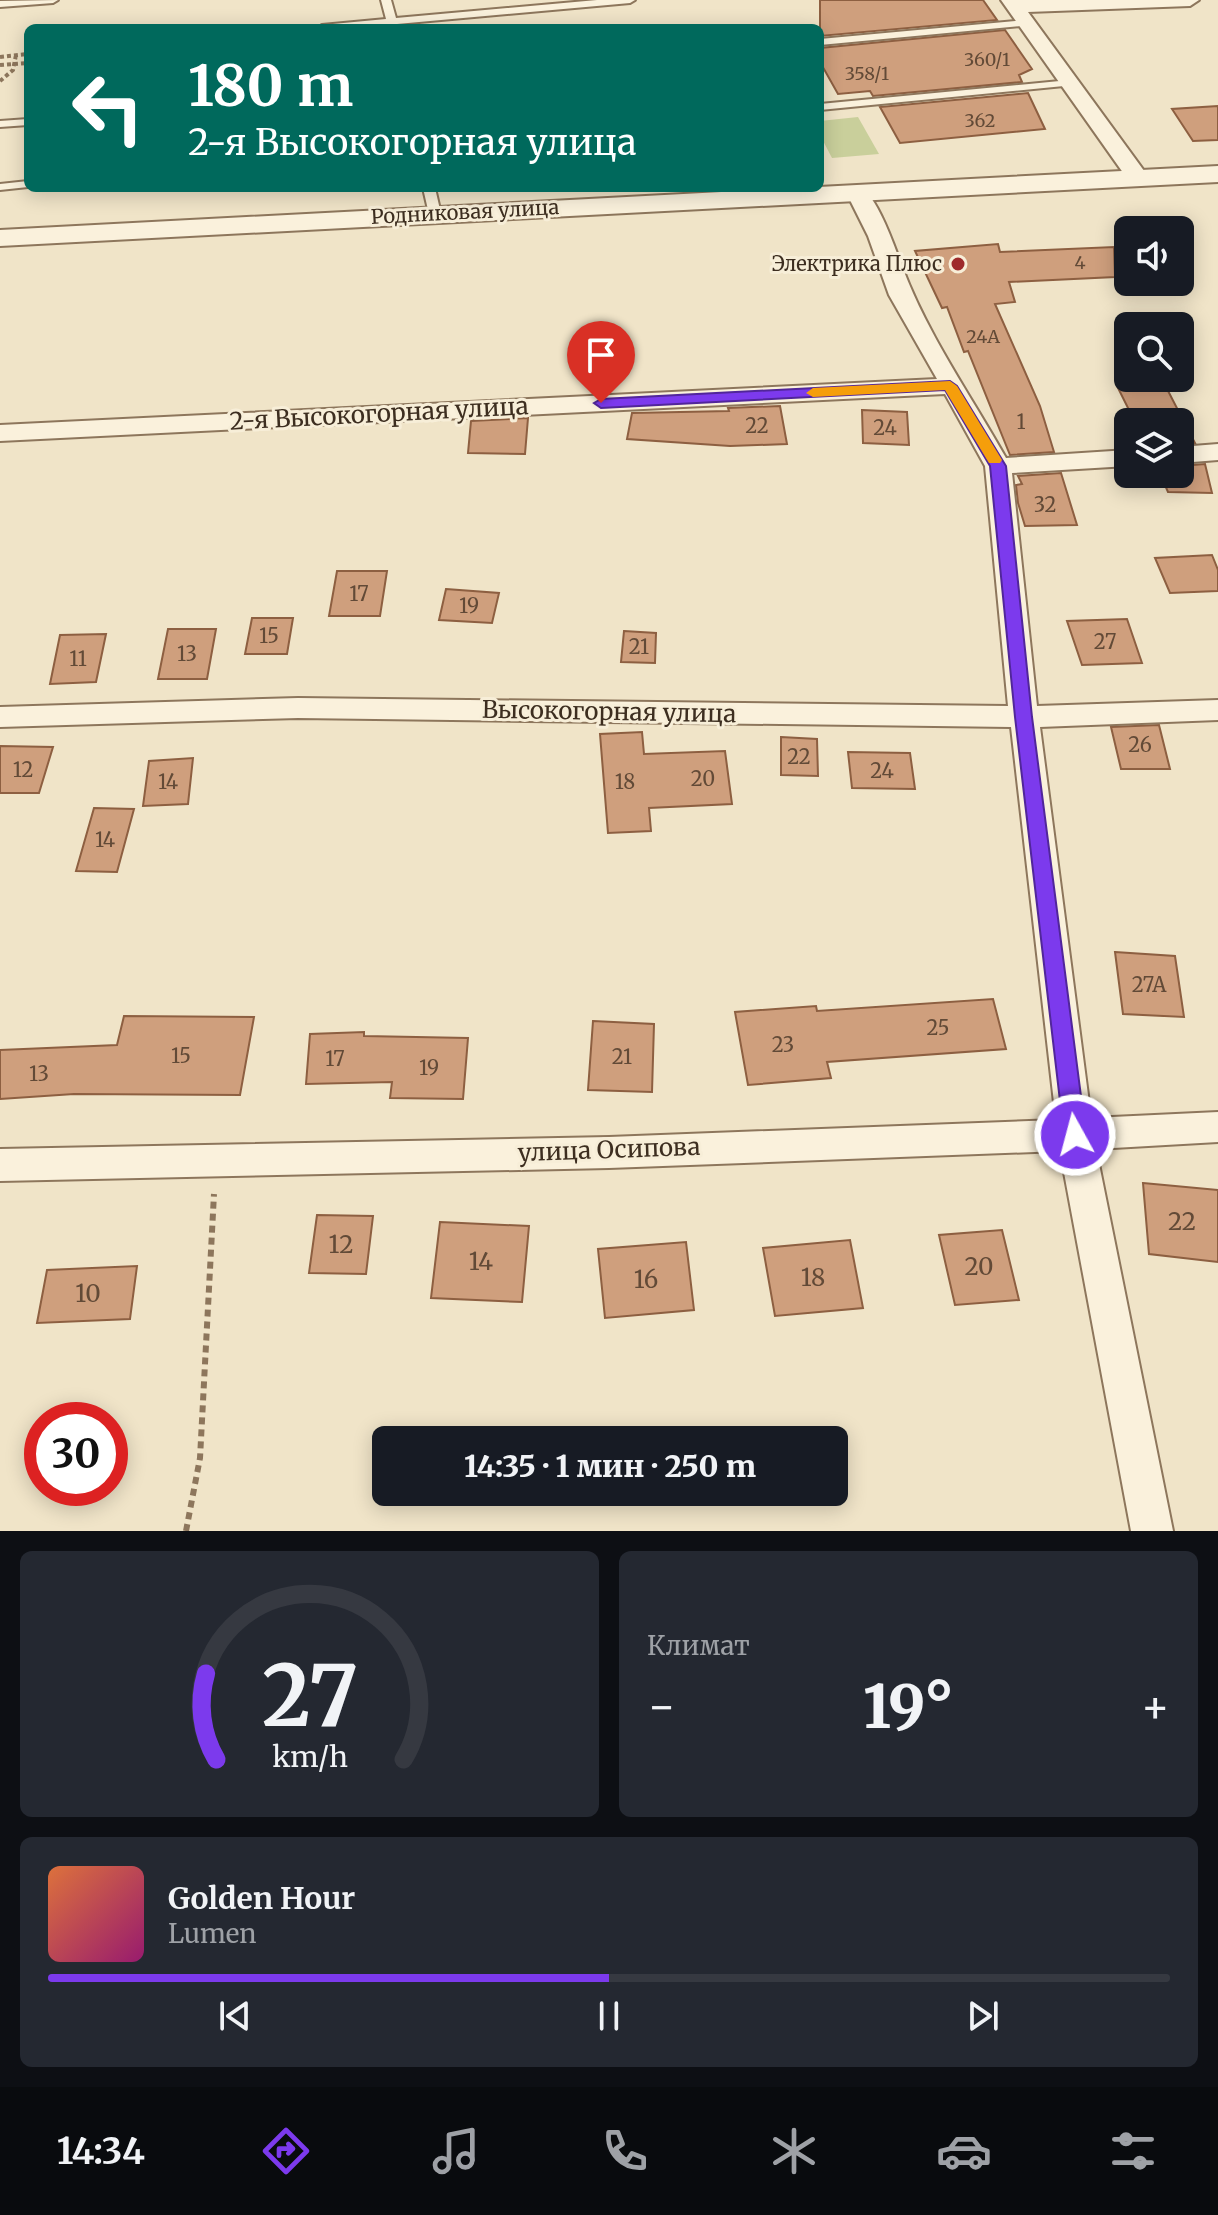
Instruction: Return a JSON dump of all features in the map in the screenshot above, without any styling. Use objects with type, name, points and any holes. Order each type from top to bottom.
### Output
[{"type":"street","points":[[1017,10],[1190,0]]},
{"type":"street","points":[[1017,10],[1139,179]]},
{"type":"street","name":"Родниковая улица","points":[[0,238],[432,201],[857,192],[1218,174]]},
{"type":"street","points":[[857,192],[879,236],[901,295],[998,466],[1024,717],[1075,1135],[1152,1531]]},
{"type":"street","name":"2-я Высокогорная улица","points":[[0,433],[950,386]]},
{"type":"street","points":[[1194,454],[1218,452]]},
{"type":"street","points":[[998,466],[1114,459]]},
{"type":"street","name":"Высокогорная улица","points":[[0,717],[298,708],[1024,717],[1218,710]]},
{"type":"street","name":"улица Осипова","points":[[0,1165],[215,1162],[1075,1135],[1218,1127]]},
{"type":"lane","points":[[0,4],[53,0]]},
{"type":"lane","points":[[386,0],[392,24]]},
{"type":"lane","points":[[402,24],[630,0]]},
{"type":"lane","points":[[824,41],[1017,10]]},
{"type":"lane","points":[[824,107],[1070,83]]},
{"type":"lane","points":[[0,124],[24,122]]},
{"type":"lane","points":[[0,187],[24,184]]},
{"type":"path","points":[[0,57],[24,54]]},
{"type":"path","points":[[0,81],[16,64],[16,55]]},
{"type":"path","points":[[0,65],[24,63]]},
{"type":"path","points":[[186,1531],[200,1458],[215,1162]]},
{"type":"green space","points":[[858,117],[879,154],[832,158],[824,143],[824,121]]},
{"type":"building","points":[[820,0],[983,0],[997,20],[824,36],[824,24],[820,24]]},
{"type":"building","points":[[1005,30],[1032,69],[1019,75],[1022,82],[873,96],[870,91],[838,94],[824,69],[824,48]]},
{"type":"building","points":[[1028,93],[1045,129],[900,143],[880,107]]},
{"type":"building","points":[[1218,106],[1218,140],[1193,141],[1172,109]]},
{"type":"building","points":[[998,244],[1000,252],[1114,247],[1114,277],[1009,282],[1015,302],[995,304],[1040,406],[1054,452],[1010,455],[968,351],[964,352],[947,307],[942,308],[915,251]]},
{"type":"building","points":[[1120,392],[1169,392],[1177,408],[1128,408]]},
{"type":"building","points":[[780,406],[787,444],[730,446],[627,439],[632,413],[729,411],[728,408]]},
{"type":"building","points":[[862,410],[907,412],[909,445],[863,443]]},
{"type":"building","points":[[528,418],[525,454],[468,453],[471,421]]},
{"type":"building","points":[[1205,464],[1212,493],[1168,492],[1166,488],[1194,488],[1194,465]]},
{"type":"building","points":[[1061,473],[1077,525],[1025,526],[1018,503],[1016,485],[1022,484],[1018,476]]},
{"type":"building","points":[[1212,555],[1218,570],[1218,591],[1170,593],[1155,558]]},
{"type":"building","points":[[337,571],[387,571],[380,616],[329,616]]},
{"type":"building","points":[[446,589],[499,593],[492,623],[439,620]]},
{"type":"building","points":[[252,618],[293,618],[287,654],[245,654]]},
{"type":"building","points":[[1127,619],[1142,663],[1082,665],[1067,621]]},
{"type":"building","points":[[168,629],[216,629],[207,679],[158,679]]},
{"type":"building","points":[[624,631],[656,633],[655,663],[621,662]]},
{"type":"building","points":[[106,634],[96,682],[50,684],[60,635]]},
{"type":"building","points":[[1159,725],[1170,769],[1121,769],[1111,727]]},
{"type":"building","points":[[642,732],[644,754],[725,751],[732,804],[649,808],[651,831],[608,833],[600,734]]},
{"type":"building","points":[[781,737],[817,739],[818,776],[781,775]]},
{"type":"building","points":[[0,746],[53,747],[39,793],[0,793]]},
{"type":"building","points":[[848,752],[910,753],[915,789],[852,788]]},
{"type":"building","points":[[193,758],[188,804],[143,806],[149,761]]},
{"type":"building","points":[[94,808],[134,809],[117,872],[76,871]]},
{"type":"building","points":[[1115,952],[1175,956],[1184,1017],[1123,1014]]},
{"type":"building","points":[[993,999],[1006,1049],[827,1062],[831,1078],[748,1085],[735,1012],[816,1006],[817,1011]]},
{"type":"building","points":[[124,1016],[254,1017],[240,1095],[74,1094],[0,1099],[0,1050],[117,1045]]},
{"type":"building","points":[[593,1021],[654,1024],[652,1092],[588,1090]]},
{"type":"building","points":[[364,1032],[364,1036],[468,1038],[463,1099],[390,1098],[392,1082],[306,1084],[310,1034]]},
{"type":"building","points":[[1143,1183],[1218,1190],[1218,1262],[1149,1254]]},
{"type":"building","points":[[317,1215],[373,1216],[366,1274],[309,1273]]},
{"type":"building","points":[[440,1222],[529,1226],[522,1302],[431,1298]]},
{"type":"building","points":[[1002,1230],[1019,1300],[955,1305],[939,1235]]},
{"type":"building","points":[[850,1240],[863,1308],[775,1316],[763,1248]]},
{"type":"building","points":[[686,1242],[694,1310],[605,1318],[598,1249]]},
{"type":"building","points":[[137,1266],[130,1319],[37,1323],[47,1270]]},
{"type":"slow traffic","points":[[813,393],[950,386],[994,460]]},
{"type":"place","name":"Электрика Плюс","points":[[958,264]]},
{"type":"route","points":[[601,403],[950,386],[998,466],[1024,717],[1075,1135]]}]
